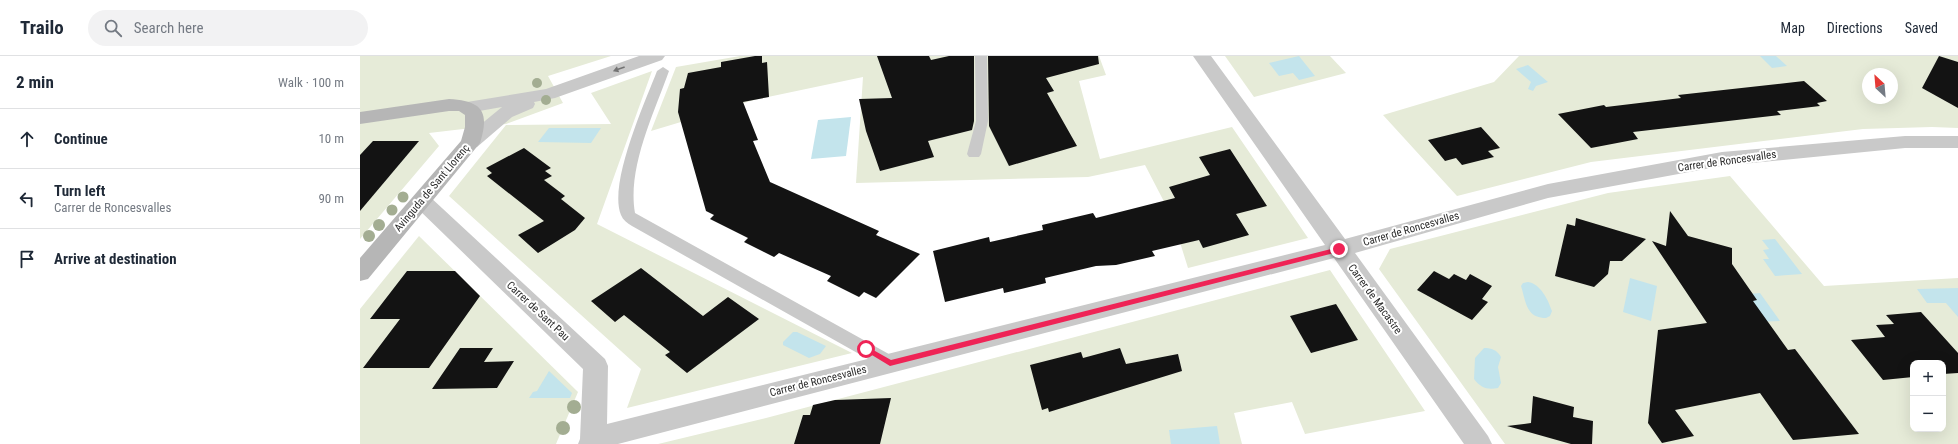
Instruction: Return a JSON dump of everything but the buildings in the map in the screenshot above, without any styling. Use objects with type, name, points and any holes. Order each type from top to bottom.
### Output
[{"type":"street","name":"Carrer de Macastre","points":[[1202,56],[1479,444]]},
{"type":"street","points":[[360,118],[449,105],[468,107],[549,94],[659,64]]},
{"type":"street","points":[[470,143],[505,113],[549,94]]},
{"type":"street","name":"Avinguda de Sant Llorenç","points":[[360,273],[470,143],[477,124],[474,112],[468,107]]},
{"type":"street","name":"Carrer de Roncesvalles","points":[[592,441],[890,363],[1339,249],[1548,191],[1722,159],[1905,142],[1958,142]]},
{"type":"street","name":"Carrer de Sant Pau","points":[[422,201],[596,366],[592,441]]},
{"type":"lane","points":[[974,154],[982,121],[981,56]]},
{"type":"lane","points":[[659,64],[629,167],[625,197],[629,216],[644,226],[890,363]]},
{"type":"green space","points":[[360,56],[611,56],[548,76],[563,103],[506,124],[429,133],[439,146],[360,239]]},
{"type":"green space","points":[[740,56],[1099,56],[1106,75],[1079,81],[1100,159],[1232,127],[1308,238],[1188,268],[1172,217],[1145,165],[1088,177],[856,183],[863,77],[754,100],[651,131],[676,67]]},
{"type":"green space","points":[[1225,56],[1330,56],[1346,73],[1254,97]]},
{"type":"green space","points":[[1519,56],[1958,56],[1958,128],[1932,127],[1863,129],[1591,162],[1457,196],[1383,115],[1494,82]]},
{"type":"green space","points":[[652,71],[597,224],[852,353],[627,408],[641,369],[449,196],[506,125],[611,124],[591,93]]},
{"type":"green space","points":[[1730,176],[1824,286],[1958,278],[1958,444],[1505,444],[1379,269],[1390,249],[1608,193]]},
{"type":"green space","points":[[419,236],[578,392],[556,444],[360,444],[360,309]]},
{"type":"green space","points":[[1330,270],[1425,411],[1305,434],[1292,402],[1234,413],[1242,444],[658,444],[766,418]]},
{"type":"water","points":[[1299,56],[1315,76],[1299,80],[1293,73],[1279,76],[1269,63]]},
{"type":"water","points":[[1760,56],[1776,56],[1787,66],[1772,68]]},
{"type":"water","points":[[1528,65],[1548,82],[1536,86],[1533,91],[1528,89],[1531,82],[1516,69]]},
{"type":"water","points":[[851,117],[846,156],[811,159],[818,120]]},
{"type":"water","points":[[549,128],[601,128],[591,143],[538,142]]},
{"type":"water","points":[[1775,239],[1802,274],[1775,276],[1763,259],[1769,259],[1763,250],[1769,249],[1762,240]]},
{"type":"water","points":[[1630,278],[1657,286],[1651,321],[1623,312]]},
{"type":"water","points":[[1523,283],[1533,283],[1543,293],[1552,311],[1550,316],[1546,318],[1539,317],[1534,315],[1528,308],[1521,286]]},
{"type":"water","points":[[1958,288],[1958,317],[1946,303],[1927,303],[1917,289]]},
{"type":"water","points":[[1760,293],[1780,321],[1756,322],[1737,295]]},
{"type":"water","points":[[793,332],[797,332],[826,346],[820,354],[809,358],[783,345],[783,342]]},
{"type":"water","points":[[1484,348],[1494,350],[1501,357],[1498,367],[1501,383],[1498,388],[1484,388],[1474,379],[1475,358]]},
{"type":"water","points":[[549,371],[572,393],[570,398],[529,398],[533,392],[537,391]]},
{"type":"water","points":[[1217,426],[1220,444],[1171,444],[1169,430]]},
{"type":"route","points":[[866,349],[890,363],[1339,249]]}]
